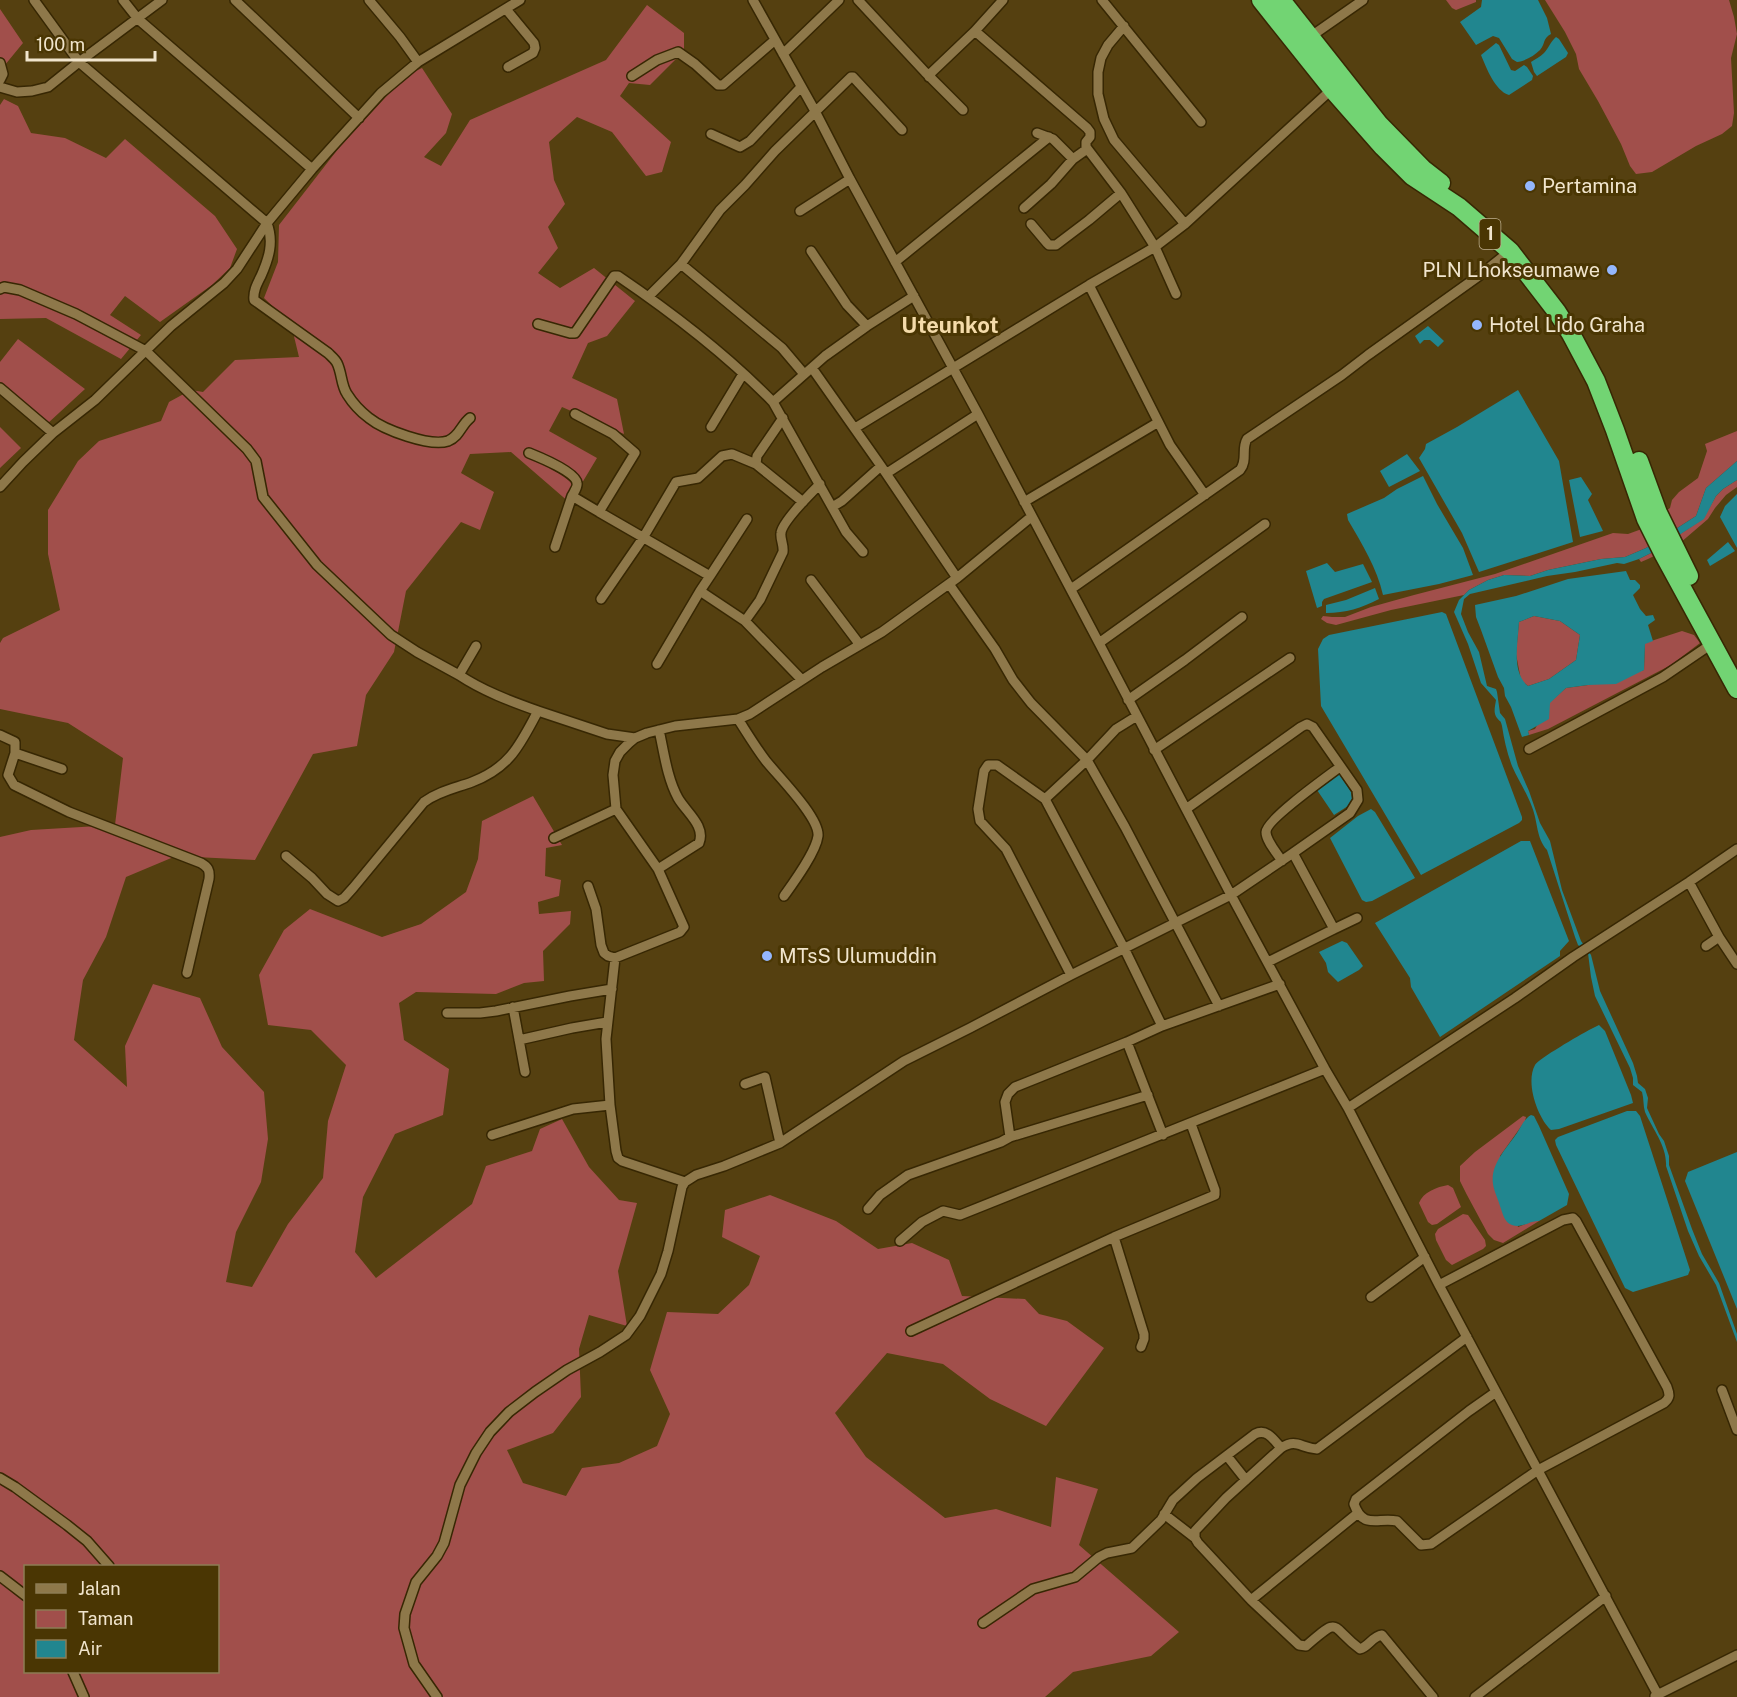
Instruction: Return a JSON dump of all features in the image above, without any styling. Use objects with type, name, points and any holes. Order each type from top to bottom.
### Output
[{"type":"highway","name":"1","points":[[1262,0],[1332,89],[1383,147],[1412,176],[1459,207],[1510,251],[1557,312],[1571,334],[1620,428],[1652,516],[1737,689]]},
{"type":"highway","name":"1","points":[[1281,0],[1342,79],[1409,156],[1433,178],[1467,200],[1521,247],[1551,284],[1587,340],[1611,388],[1620,428]]},
{"type":"highway","name":"1","points":[[1670,552],[1737,667]]},
{"type":"street","points":[[34,0],[79,62],[267,223],[270,234],[270,252],[255,290],[254,300],[328,353],[337,363],[343,388],[348,397],[370,419],[397,433],[435,442],[448,441],[458,435],[470,418]]},
{"type":"street","points":[[123,0],[138,19],[312,170]]},
{"type":"street","points":[[0,87],[17,92],[48,87],[162,0]]},
{"type":"street","points":[[235,0],[359,118]]},
{"type":"street","points":[[369,0],[418,62]]},
{"type":"street","points":[[0,487],[53,433],[94,400],[171,326],[224,283],[237,269],[267,223],[381,93],[418,62],[520,0]]},
{"type":"street","points":[[753,0],[978,414],[1231,895],[1348,1108],[1657,1696],[1737,1655]]},
{"type":"street","points":[[783,54],[839,0]]},
{"type":"street","points":[[858,0],[929,77],[963,110]]},
{"type":"street","points":[[929,77],[1003,0]]},
{"type":"street","points":[[1102,0],[1202,122]]},
{"type":"street","points":[[1310,37],[1363,0]]},
{"type":"street","points":[[506,9],[535,48],[533,53],[508,67]]},
{"type":"street","points":[[1124,26],[1108,45],[1101,58],[1098,72],[1098,94],[1102,113],[1114,140],[1185,224]]},
{"type":"street","points":[[975,31],[1089,130],[1087,149],[1121,193],[1155,247],[1176,294]]},
{"type":"street","points":[[632,76],[657,60],[678,52],[718,85],[723,86],[775,40]]},
{"type":"street","points":[[0,63],[3,74],[0,80]]},
{"type":"street","points":[[648,297],[681,264],[720,210],[775,151],[849,79],[853,77],[902,130]]},
{"type":"street","points":[[711,134],[736,146],[744,146],[801,87]]},
{"type":"street","points":[[855,429],[1155,247],[1185,224],[1332,89]]},
{"type":"street","points":[[1037,133],[1049,138],[1073,159]]},
{"type":"street","points":[[895,262],[1049,138]]},
{"type":"street","points":[[1024,208],[1051,184],[1073,159],[1087,149]]},
{"type":"street","points":[[800,211],[850,179]]},
{"type":"street","points":[[1031,224],[1049,245],[1056,245],[1121,193]]},
{"type":"street","points":[[811,251],[847,305],[867,326]]},
{"type":"street","points":[[1071,589],[1240,470],[1244,465],[1247,439],[1342,375],[1510,251]]},
{"type":"street","points":[[681,264],[808,371],[855,429],[884,470],[1013,680],[1031,703],[1087,760],[1125,827],[1219,1006]]},
{"type":"street","points":[[538,324],[574,333],[615,276],[619,276],[723,356],[773,402],[846,532],[862,552]]},
{"type":"street","points":[[1089,285],[1157,423],[1178,458],[1205,495]]},
{"type":"street","points":[[0,289],[20,290],[76,314],[146,351],[247,449],[256,461],[263,497],[317,565],[391,635],[475,686],[509,701],[607,734],[635,738]]},
{"type":"street","points":[[773,402],[825,356],[914,296]]},
{"type":"street","points":[[711,427],[743,375]]},
{"type":"street","points":[[0,388],[53,433]]},
{"type":"street","points":[[575,414],[613,434],[635,453],[599,512]]},
{"type":"street","points":[[832,507],[884,470],[978,414]]},
{"type":"street","points":[[756,464],[757,456],[783,418]]},
{"type":"street","points":[[1024,502],[1157,423]]},
{"type":"street","points":[[529,453],[570,473],[577,480],[555,547]]},
{"type":"street","points":[[601,599],[643,538],[676,483],[698,478],[722,456],[732,454],[756,464],[803,502]]},
{"type":"street","points":[[745,621],[760,600],[783,552],[781,534],[784,525],[820,484]]},
{"type":"street","points":[[572,496],[710,576]]},
{"type":"street","points":[[588,886],[596,909],[601,945],[608,956],[615,958],[680,932],[684,927],[658,869],[616,809],[613,775],[615,761],[620,752],[635,738],[658,730],[738,719],[750,714],[882,632],[953,581],[1031,517]]},
{"type":"street","points":[[657,664],[700,591],[747,519]]},
{"type":"street","points":[[1099,643],[1265,524]]},
{"type":"street","points":[[811,580],[860,645]]},
{"type":"street","points":[[700,591],[745,621],[802,680]]},
{"type":"street","points":[[1128,700],[1242,617]]},
{"type":"street","points":[[1528,749],[1663,677],[1713,643]]},
{"type":"street","points":[[459,675],[476,646]]},
{"type":"street","points":[[1154,750],[1290,658]]},
{"type":"street","points":[[286,856],[327,894],[338,901],[344,898],[424,802],[439,792],[467,784],[491,773],[513,755],[538,711]]},
{"type":"street","points":[[1045,799],[1116,729],[1137,716]]},
{"type":"street","points":[[738,719],[765,760],[818,826],[819,834],[814,850],[784,896]]},
{"type":"street","points":[[437,1697],[414,1664],[404,1628],[405,1614],[416,1582],[437,1556],[444,1543],[460,1485],[476,1453],[490,1432],[509,1412],[567,1370],[626,1335],[640,1316],[661,1274],[685,1182],[696,1175],[780,1143],[904,1061],[1231,895],[1350,813],[1358,800],[1357,790],[1313,726],[1307,724],[1186,809]]},
{"type":"street","points":[[658,730],[675,793],[699,827],[702,835],[699,843],[658,869]]},
{"type":"street","points":[[0,735],[15,742],[15,753],[8,775],[14,785],[69,812],[201,863],[208,868],[209,879],[187,973]]},
{"type":"street","points":[[15,753],[62,769]]},
{"type":"street","points":[[1071,975],[1006,849],[982,825],[978,814],[984,771],[988,765],[997,765],[1045,799],[1124,948],[1162,1026]]},
{"type":"street","points":[[1282,861],[1267,837],[1268,825],[1340,767]]},
{"type":"street","points":[[554,838],[616,809]]},
{"type":"street","points":[[1348,1108],[1737,849]]},
{"type":"street","points":[[1293,853],[1334,929]]},
{"type":"street","points":[[1689,882],[1719,938],[1737,964]]},
{"type":"street","points":[[1268,962],[1357,918]]},
{"type":"street","points":[[1706,946],[1719,938]]},
{"type":"street","points":[[615,958],[606,1050],[610,1106],[618,1158],[685,1182]]},
{"type":"street","points":[[1010,1137],[1005,1102],[1008,1094],[1015,1088],[1162,1026],[1280,984]]},
{"type":"street","points":[[447,1013],[480,1013],[612,989]]},
{"type":"street","points":[[513,1007],[525,1072]]},
{"type":"street","points":[[519,1040],[607,1022]]},
{"type":"street","points":[[1127,1042],[1163,1135]]},
{"type":"street","points":[[900,1241],[922,1222],[943,1211],[960,1215],[1325,1069]]},
{"type":"street","points":[[745,1084],[765,1077],[780,1143]]},
{"type":"street","points":[[868,1209],[880,1195],[908,1175],[1010,1137],[1148,1095]]},
{"type":"street","points":[[492,1135],[573,1109],[610,1106]]},
{"type":"street","points":[[911,1331],[1114,1237],[1215,1195],[1191,1124]]},
{"type":"street","points":[[1439,1285],[1563,1220],[1573,1218],[1670,1395],[1664,1402],[1431,1544],[1418,1543],[1397,1521],[1367,1521],[1358,1512],[1354,1506],[1356,1499],[1496,1392]]},
{"type":"street","points":[[1114,1237],[1144,1334],[1141,1347]]},
{"type":"street","points":[[1371,1297],[1425,1257]]},
{"type":"street","points":[[1195,1538],[1195,1531],[1281,1448],[1289,1443],[1295,1443],[1317,1449],[1467,1336]]},
{"type":"street","points":[[1722,1390],[1737,1430]]},
{"type":"street","points":[[983,1623],[1033,1588],[1075,1577],[1099,1557],[1132,1548],[1161,1520],[1173,1500],[1197,1478],[1259,1432],[1267,1433],[1281,1448]]},
{"type":"street","points":[[1227,1456],[1246,1480]]},
{"type":"street","points":[[0,1478],[87,1541],[108,1565]]},
{"type":"street","points":[[1251,1600],[1358,1512]]},
{"type":"street","points":[[1164,1514],[1195,1538],[1251,1600],[1302,1646],[1332,1626],[1337,1627],[1360,1649],[1378,1635],[1382,1635],[1433,1697]]},
{"type":"street","points":[[0,1576],[24,1594]]},
{"type":"street","points":[[1475,1697],[1606,1596]]},
{"type":"street","points":[[74,1673],[84,1697]]},
{"type":"green space","points":[[1446,0],[1476,0],[1476,2],[1456,10]]},
{"type":"green space","points":[[1545,0],[1729,0],[1737,34],[1731,58],[1734,113],[1732,126],[1722,134],[1696,146],[1652,172],[1636,174],[1579,69],[1576,54],[1565,32]]},
{"type":"green space","points":[[647,5],[684,33],[684,51],[650,85],[629,83],[620,96],[671,142],[662,172],[646,176],[612,132],[577,117],[549,142],[554,180],[565,204],[548,227],[558,248],[538,273],[560,288],[594,268],[635,301],[607,336],[588,343],[572,378],[617,399],[624,434],[562,407],[549,431],[597,458],[570,503],[511,452],[470,454],[461,473],[494,492],[480,530],[461,522],[406,591],[394,652],[366,695],[357,746],[313,754],[255,860],[176,856],[126,877],[106,937],[83,980],[74,1040],[127,1087],[125,1046],[153,984],[200,998],[222,1047],[264,1092],[268,1139],[261,1182],[236,1232],[226,1282],[252,1287],[288,1224],[323,1178],[328,1121],[346,1065],[311,1030],[268,1025],[259,975],[284,930],[310,909],[382,937],[421,924],[466,892],[478,859],[482,821],[533,796],[562,845],[546,848],[545,876],[561,880],[559,896],[538,902],[539,914],[571,911],[570,924],[543,951],[544,981],[524,983],[496,994],[416,992],[399,1003],[404,1040],[449,1069],[443,1115],[395,1134],[363,1197],[355,1252],[376,1278],[472,1204],[486,1166],[532,1151],[540,1129],[562,1119],[589,1167],[619,1200],[637,1203],[618,1271],[627,1326],[589,1315],[579,1349],[581,1397],[553,1433],[507,1450],[523,1483],[566,1496],[582,1468],[619,1463],[657,1446],[670,1414],[650,1370],[667,1312],[718,1314],[749,1285],[760,1256],[722,1237],[725,1210],[770,1195],[836,1221],[878,1249],[912,1243],[949,1260],[962,1296],[1025,1299],[1039,1314],[1067,1321],[1104,1348],[1046,1426],[990,1399],[943,1364],[887,1353],[835,1413],[866,1457],[945,1518],[996,1509],[1051,1527],[1056,1477],[1098,1489],[1079,1545],[1179,1632],[1151,1656],[1073,1672],[1045,1697],[0,1697],[0,837],[31,830],[115,825],[123,758],[68,723],[0,709],[0,643],[3,638],[60,610],[48,554],[48,510],[78,461],[99,441],[161,421],[169,402],[191,390],[203,392],[235,360],[299,357],[291,324],[264,298],[278,262],[279,225],[338,149],[405,76],[422,68],[452,114],[446,133],[424,157],[441,166],[470,120],[606,60]]},
{"type":"green space","points":[[0,9],[23,43],[0,71]]},
{"type":"green space","points":[[4,99],[18,106],[31,133],[65,138],[106,158],[125,139],[215,216],[237,249],[230,268],[212,285],[160,322],[125,296],[110,315],[141,335],[121,359],[46,318],[0,319],[0,105]]},
{"type":"green space","points":[[18,339],[85,389],[47,424],[0,385],[0,362]]},
{"type":"green space","points":[[0,427],[21,448],[0,468]]},
{"type":"green space","points":[[1737,431],[1737,461],[1706,488],[1696,516],[1646,548],[1625,557],[1601,559],[1530,576],[1504,575],[1488,580],[1464,595],[1391,610],[1336,625],[1321,619],[1323,616],[1345,617],[1371,607],[1495,574],[1613,533],[1628,534],[1639,530],[1670,508],[1672,500],[1679,492],[1698,478],[1707,451],[1705,444]]},
{"type":"green space","points":[[1737,480],[1737,487],[1726,495],[1708,519],[1680,543],[1641,562],[1639,559],[1703,519],[1716,496]]},
{"type":"green space","points":[[1534,616],[1560,621],[1580,635],[1576,660],[1549,679],[1528,686],[1521,680],[1516,654],[1519,622]]},
{"type":"green space","points":[[1682,631],[1694,635],[1700,643],[1671,665],[1548,729],[1529,735],[1528,731],[1535,729],[1549,703],[1566,688],[1588,685],[1644,670],[1645,643]]},
{"type":"green space","points":[[1523,1116],[1526,1117],[1525,1121],[1500,1156],[1518,1227],[1535,1220],[1539,1221],[1503,1243],[1494,1240],[1488,1234],[1460,1181],[1460,1166]]},
{"type":"green space","points":[[1448,1185],[1453,1188],[1461,1207],[1432,1225],[1428,1222],[1419,1203],[1427,1193]]},
{"type":"green space","points":[[1463,1214],[1468,1215],[1485,1240],[1486,1246],[1452,1265],[1446,1260],[1435,1234],[1438,1229]]},
{"type":"water","points":[[1482,0],[1538,0],[1547,18],[1551,34],[1538,52],[1517,62],[1512,59],[1499,38],[1493,36],[1476,45],[1460,22],[1481,7]]},
{"type":"water","points":[[1556,37],[1568,53],[1566,57],[1537,76],[1531,62],[1544,53]]},
{"type":"water","points":[[1496,43],[1511,70],[1515,71],[1524,65],[1533,76],[1532,80],[1509,95],[1495,84],[1481,55]]},
{"type":"water","points":[[1428,326],[1444,341],[1438,347],[1430,340],[1424,340],[1420,344],[1415,336]]},
{"type":"water","points":[[1518,390],[1559,461],[1573,542],[1479,572],[1462,533],[1419,458],[1426,444]]},
{"type":"water","points":[[1407,454],[1420,471],[1389,487],[1380,471]]},
{"type":"water","points":[[1737,461],[1737,480],[1716,496],[1704,519],[1651,553],[1624,564],[1617,563],[1547,576],[1470,594],[1464,599],[1461,614],[1479,652],[1487,686],[1496,689],[1500,713],[1505,719],[1518,766],[1540,823],[1550,841],[1562,890],[1581,941],[1591,955],[1600,991],[1633,1063],[1638,1083],[1645,1089],[1648,1098],[1647,1108],[1664,1141],[1669,1156],[1669,1165],[1702,1254],[1719,1283],[1737,1334],[1737,1342],[1716,1285],[1688,1231],[1666,1166],[1662,1145],[1645,1112],[1642,1092],[1633,1085],[1630,1068],[1595,996],[1588,953],[1578,945],[1547,850],[1539,835],[1532,807],[1512,766],[1501,722],[1495,714],[1496,700],[1481,683],[1454,612],[1459,600],[1469,590],[1488,580],[1504,575],[1530,576],[1601,559],[1625,557],[1646,548],[1696,516],[1706,488]]},
{"type":"water","points":[[1423,476],[1463,548],[1473,575],[1383,595],[1373,566],[1347,514],[1384,498]]},
{"type":"water","points":[[1581,477],[1592,494],[1588,500],[1603,531],[1580,537],[1569,480]]},
{"type":"water","points":[[1737,494],[1737,548],[1720,517],[1725,506]]},
{"type":"water","points":[[1728,542],[1735,551],[1710,566],[1707,560]]},
{"type":"water","points":[[1327,563],[1335,572],[1363,564],[1372,582],[1324,599],[1322,606],[1317,608],[1306,571]]},
{"type":"water","points":[[1626,571],[1630,580],[1635,580],[1640,585],[1633,595],[1640,609],[1646,616],[1653,615],[1655,620],[1648,625],[1653,641],[1645,644],[1644,670],[1616,684],[1566,688],[1550,703],[1549,719],[1528,731],[1529,735],[1522,737],[1476,617],[1475,605],[1516,596],[1568,579]],"holes":[[[1534,616],[1560,621],[1580,635],[1576,660],[1549,679],[1528,686],[1519,673],[1517,665],[1519,622]]]},
{"type":"water","points":[[1375,588],[1379,599],[1353,609],[1326,613],[1326,605],[1346,600]]},
{"type":"water","points":[[1442,612],[1446,614],[1522,820],[1421,875],[1321,706],[1318,649],[1323,639],[1329,635]]},
{"type":"water","points":[[1339,773],[1351,792],[1352,799],[1348,806],[1334,815],[1317,790]]},
{"type":"water","points":[[1371,809],[1415,878],[1366,902],[1362,900],[1330,838]]},
{"type":"water","points":[[1521,841],[1530,841],[1569,941],[1560,951],[1560,956],[1440,1037],[1411,987],[1410,978],[1375,923]]},
{"type":"water","points":[[1342,941],[1347,943],[1363,966],[1338,982],[1328,972],[1326,963],[1319,952]]},
{"type":"water","points":[[1599,1025],[1605,1031],[1633,1103],[1551,1130],[1534,1100],[1531,1081],[1535,1065],[1560,1047]]},
{"type":"water","points":[[1627,1111],[1636,1111],[1640,1116],[1690,1270],[1688,1275],[1633,1292],[1625,1288],[1555,1140]]},
{"type":"water","points":[[1531,1115],[1534,1116],[1539,1126],[1569,1194],[1567,1205],[1539,1221],[1516,1226],[1509,1224],[1504,1217],[1494,1189],[1493,1177],[1500,1157]]},
{"type":"water","points":[[1737,1152],[1737,1309],[1685,1181],[1688,1172]]},
{"type":"place","name":"Pertamina","points":[[1530,186]]},
{"type":"place","name":"PLN Lhokseumawe","points":[[1612,270]]},
{"type":"place","name":"Hotel Lido Graha","points":[[1477,325]]},
{"type":"place","name":"MTsS Ulumuddin","points":[[767,956]]},
{"type":"district","name":"Uteunkot","points":[[950,325]]}]
